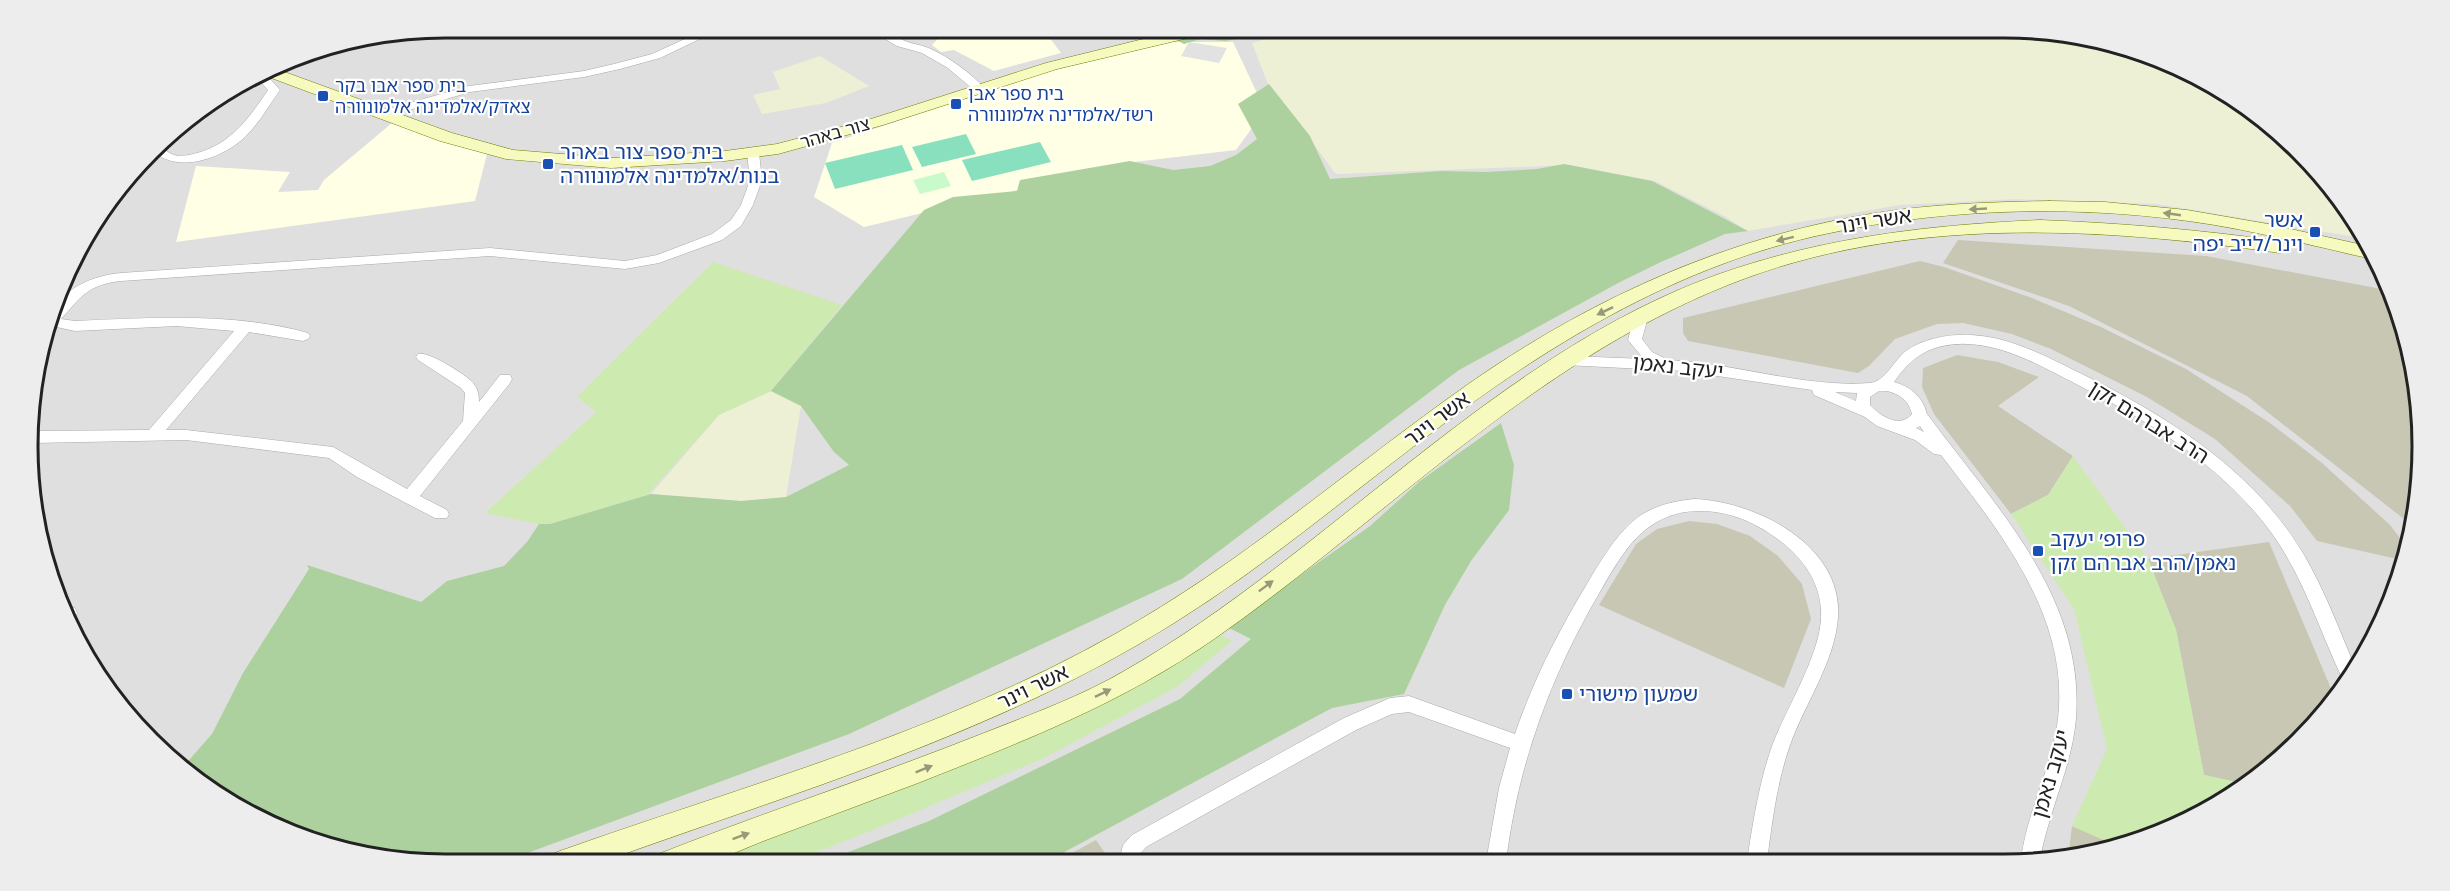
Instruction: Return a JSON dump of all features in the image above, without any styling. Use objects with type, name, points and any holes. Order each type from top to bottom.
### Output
[{"type":"main road","name":"צור באהר","points":[[277,75],[446,137],[512,155],[611,163],[753,153],[817,139],[1052,66],[1167,38]]},
{"type":"main road","name":"אשר וינר","points":[[588,854],[919,738],[1007,700],[1094,657],[1168,615],[1249,560],[1471,393],[1523,358],[1582,322],[1718,258],[1806,233],[1891,217],[1971,209],[2058,207],[2163,212],[2363,252]]},
{"type":"main road","name":"אשר וינר","points":[[693,854],[914,773],[1070,709],[1128,681],[1195,640],[1428,461],[1570,360],[1641,317],[1686,295],[1760,268],[1888,237],[1944,230],[2046,226],[2171,231],[2295,250],[2370,266]]},
{"type":"street","points":[[382,114],[469,89],[584,74],[616,67],[656,56],[696,38]]},
{"type":"street","points":[[891,38],[901,44],[926,51],[952,66],[979,89]]},
{"type":"street","points":[[161,153],[164,156],[184,160],[226,148],[245,131],[274,90],[265,80]]},
{"type":"street","points":[[61,309],[82,287],[98,280],[121,277],[490,252],[625,265],[659,259],[717,237],[736,223],[747,206],[756,180],[753,153]]},
{"type":"street","points":[[1641,317],[1635,340],[1638,346],[1647,354],[1676,365]]},
{"type":"street","points":[[56,324],[75,326],[176,321],[245,327],[303,336]]},
{"type":"street","points":[[153,435],[245,327]]},
{"type":"street","name":"הרב אברהם זקן","points":[[1878,387],[1921,348],[1952,340],[1978,341],[2006,347],[2031,356],[2095,387],[2186,441],[2235,481],[2278,529],[2307,577],[2346,668]]},
{"type":"street","points":[[423,357],[466,384],[472,393],[470,423]]},
{"type":"street","points":[[1909,357],[1904,373],[1906,386],[1919,408],[1920,415],[1913,423],[1899,426],[1881,422],[1868,413],[1863,406],[1863,395],[1878,387],[1903,391],[1910,396]]},
{"type":"street","name":"יעקב נאמן","points":[[1570,360],[1676,365],[1824,387],[1878,387]]},
{"type":"street","points":[[409,498],[505,379]]},
{"type":"street","name":"יעקב נאמן","points":[[1784,381],[1822,392],[1868,413]]},
{"type":"street","name":"יעקב נאמן","points":[[1920,415],[1987,502],[2030,567],[2047,600],[2066,661],[2068,690],[2066,728],[2055,771],[2040,814],[2032,853]]},
{"type":"street","name":"יעקב נאמן","points":[[1899,426],[1920,436],[1958,465]]},
{"type":"street","points":[[38,437],[186,435],[333,453],[362,473],[441,514]]},
{"type":"street","points":[[1497,854],[1504,807],[1521,744],[1540,692],[1567,633],[1625,538],[1649,518],[1677,507],[1706,505],[1736,510],[1765,522],[1790,538],[1811,560],[1826,586],[1830,615],[1823,646],[1792,717],[1771,779],[1762,818],[1758,854]]},
{"type":"street","points":[[1129,854],[1139,841],[1350,724],[1390,706],[1408,704],[1521,744]]},
{"type":"shaded area","points":[[419,38],[2031,38],[2110,51],[2136,59],[2185,80],[2231,106],[2253,122],[2274,139],[2311,176],[2344,219],[2358,242],[2391,314],[2405,366],[2409,392],[2412,419],[2412,472],[2399,551],[2381,602],[2358,650],[2311,715],[2274,752],[2231,785],[2161,822],[2110,840],[2058,850],[2004,854],[446,854],[392,850],[340,840],[289,822],[241,799],[219,785],[176,752],[157,734],[139,715],[106,672],[92,650],[69,602],[51,551],[38,472],[38,419],[51,340],[69,289],[92,241],[106,219],[139,176],[157,157],[176,139],[219,106],[241,92],[289,69],[340,51]]},
{"type":"shaded area","points":[[939,38],[1050,38],[1061,53],[994,71],[954,50],[941,52],[932,45]]},
{"type":"shaded area","points":[[1270,38],[2031,38],[2084,45],[2136,59],[2161,69],[2231,106],[2274,139],[2311,176],[2355,237],[2157,204],[2015,199],[1900,205],[1747,231],[1726,217],[1655,181],[1569,165],[1336,174],[1268,84],[1252,43]]},
{"type":"shaded area","points":[[1166,42],[1233,42],[1265,110],[1236,150],[1134,162],[864,227],[814,197],[832,143],[1035,75]]},
{"type":"shaded area","points":[[1189,42],[1227,48],[1219,63],[1181,56]]},
{"type":"shaded area","points":[[820,56],[869,86],[826,103],[762,114],[753,95],[780,89],[773,72]]},
{"type":"shaded area","points":[[392,123],[487,154],[475,201],[176,242],[196,166],[290,172],[278,192],[318,190],[324,180]]},
{"type":"shaded area","points":[[1958,240],[2206,256],[2381,289],[2399,340],[2412,419],[2412,472],[2406,520],[2247,396],[2069,306],[1943,263]]},
{"type":"shaded area","points":[[1920,261],[1944,267],[2032,298],[2101,327],[2186,369],[2270,423],[2322,463],[2390,525],[2402,540],[2397,559],[2317,541],[2290,506],[2215,439],[2147,397],[2051,349],[2012,334],[1963,323],[1937,324],[1895,339],[1869,366],[1858,373],[1688,341],[1683,333],[1683,318]]},
{"type":"shaded area","points":[[1957,355],[1998,362],[2039,377],[1998,406],[2073,456],[2048,495],[2011,514],[1934,414],[1922,387],[1923,368]]},
{"type":"shaded area","points":[[771,391],[801,406],[786,497],[741,501],[651,494],[719,415]]},
{"type":"shaded area","points":[[1689,521],[1717,524],[1750,536],[1778,556],[1802,584],[1811,619],[1784,688],[1599,605],[1636,544],[1657,529]]},
{"type":"shaded area","points":[[2269,542],[2331,689],[2293,734],[2235,782],[2204,775],[2176,630],[2148,559]]},
{"type":"shaded area","points":[[2072,826],[2106,841],[2084,846],[2069,848]]},
{"type":"shaded area","points":[[1096,840],[1106,854],[1070,854]]},
{"type":"green space","points":[[1173,38],[1243,38],[1225,41],[1201,39],[1184,44]]},
{"type":"green space","points":[[1269,84],[1310,136],[1330,179],[1441,171],[1486,172],[1537,169],[1564,164],[1652,181],[1748,231],[1725,234],[1661,262],[1459,370],[1182,579],[849,734],[525,854],[419,853],[340,840],[289,822],[241,799],[188,762],[212,734],[243,673],[309,569],[307,565],[421,602],[447,581],[504,566],[527,542],[539,524],[550,524],[651,494],[741,501],[786,497],[849,465],[834,452],[801,406],[771,391],[924,210],[953,197],[1017,191],[1020,180],[1130,161],[1173,170],[1210,166],[1236,155],[1257,139],[1238,104]]},
{"type":"green space","points":[[966,134],[976,154],[922,167],[912,147]]},
{"type":"green space","points":[[1040,142],[1051,162],[972,181],[962,160]]},
{"type":"green space","points":[[902,145],[913,170],[835,189],[825,163]]},
{"type":"green space","points":[[944,172],[951,186],[920,194],[913,180]]},
{"type":"green space","points":[[713,262],[842,305],[771,391],[719,415],[647,495],[550,524],[539,524],[485,513],[596,412],[577,397]]},
{"type":"green space","points":[[1501,423],[1514,465],[1509,510],[1471,561],[1445,605],[1404,694],[1332,708],[1061,854],[843,854],[929,821],[1180,699],[1251,639],[1227,627],[1370,526],[1420,481]]},
{"type":"green space","points":[[2073,456],[2148,559],[2176,630],[2204,775],[2235,782],[2208,799],[2161,822],[2106,841],[2072,826],[2107,749],[2074,609],[2011,514],[2048,495]]},
{"type":"green space","points":[[1218,633],[1232,641],[1177,687],[1042,759],[868,832],[812,854],[714,854],[933,771]]},
{"type":"place","name":"בית ספר אבו בקר צאדק/אלמדינה אלמונוורה","points":[[323,96]]},
{"type":"place","name":"בית ספר אבן רשד/אלמדינה אלמונוורה","points":[[956,104]]},
{"type":"place","name":"בית ספר צור באהר בנות/אלמדינה אלמונוורה","points":[[548,164]]},
{"type":"place","name":"אשר וינר/לייב יפה","points":[[2315,232]]},
{"type":"place","name":"פרופ׳ יעקב נאמן/הרב אברהם זקן","points":[[2038,551]]},
{"type":"place","name":"שמעון מישורי","points":[[1567,694]]}]
